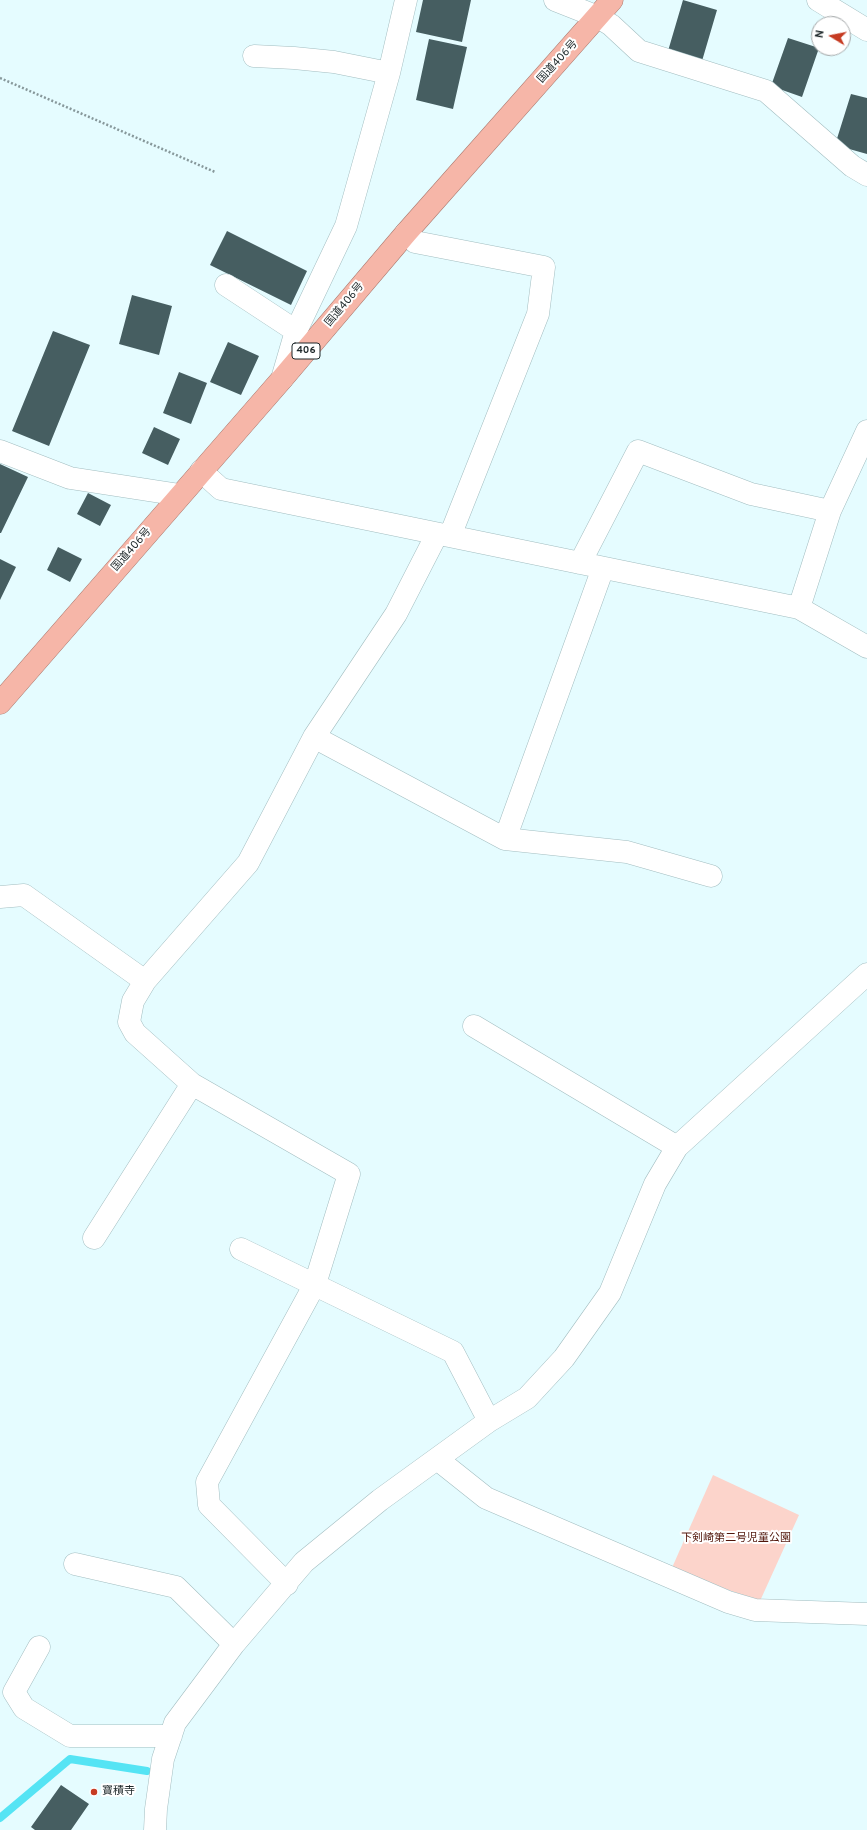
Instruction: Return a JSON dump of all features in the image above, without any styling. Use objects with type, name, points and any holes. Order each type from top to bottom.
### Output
[{"type":"highway","name":"国道406号","points":[[0,702],[282,379],[406,233],[612,0]]},
{"type":"street","points":[[282,379],[296,331],[346,226],[389,73],[406,0]]},
{"type":"street","points":[[554,0],[598,17],[611,25],[639,51],[766,91],[852,166],[867,175]]},
{"type":"street","points":[[818,0],[867,30]]},
{"type":"street","points":[[254,56],[334,62],[389,73]]},
{"type":"street","points":[[287,1584],[209,1505],[207,1482],[315,1284],[349,1174],[192,1084],[135,1033],[129,1022],[133,1001],[145,981],[248,863],[314,737],[396,614],[443,535],[538,314],[544,267],[415,242],[406,233]]},
{"type":"street","points":[[226,286],[296,331]]},
{"type":"street","points":[[799,608],[830,511],[867,431]]},
{"type":"street","points":[[0,451],[70,478],[180,495]]},
{"type":"street","points":[[580,563],[638,451],[750,494],[830,511]]},
{"type":"street","points":[[201,470],[221,489],[799,608],[867,647]]},
{"type":"street","points":[[505,840],[603,568]]},
{"type":"street","points":[[314,737],[505,840],[627,852],[711,876]]},
{"type":"street","points":[[0,897],[24,895],[145,981]]},
{"type":"street","points":[[155,1830],[156,1809],[163,1759],[175,1723],[234,1644],[287,1584],[304,1562],[380,1500],[489,1421],[527,1398],[564,1358],[610,1293],[655,1184],[677,1147],[867,974]]},
{"type":"street","points":[[474,1026],[677,1147]]},
{"type":"street","points":[[94,1238],[192,1084]]},
{"type":"street","points":[[241,1250],[315,1284],[453,1352],[489,1421]]},
{"type":"street","points":[[437,1459],[486,1498],[728,1602],[755,1610],[867,1614]]},
{"type":"street","points":[[75,1564],[176,1587],[234,1644]]},
{"type":"street","points":[[39,1647],[14,1692],[24,1708],[70,1736],[171,1736]]},
{"type":"path","points":[[0,78],[215,172]]},
{"type":"green space","name":"下剣崎第二号児童公園","points":[[713,1475],[799,1515],[760,1601],[671,1570]]},
{"type":"building","points":[[423,0],[471,0],[462,42],[416,32]]},
{"type":"building","points":[[683,0],[717,10],[702,61],[668,51]]},
{"type":"building","points":[[788,38],[811,45],[811,56],[816,56],[802,97],[771,86]]},
{"type":"building","points":[[429,39],[467,47],[453,109],[416,100]]},
{"type":"building","points":[[851,94],[867,98],[867,154],[835,145]]},
{"type":"building","points":[[227,231],[307,271],[291,305],[210,265]]},
{"type":"building","points":[[132,295],[172,306],[159,355],[119,344]]},
{"type":"building","points":[[53,331],[90,345],[49,446],[12,431]]},
{"type":"building","points":[[228,342],[259,356],[241,395],[210,382]]},
{"type":"building","points":[[179,372],[207,383],[191,424],[163,413]]},
{"type":"building","points":[[154,427],[180,439],[168,465],[142,453]]},
{"type":"building","points":[[0,464],[28,477],[1,533],[0,533]]},
{"type":"building","points":[[88,493],[111,505],[100,526],[77,514]]},
{"type":"building","points":[[58,547],[82,559],[70,582],[47,570]]},
{"type":"building","points":[[0,559],[16,567],[0,600]]},
{"type":"building","points":[[61,1785],[89,1804],[71,1830],[35,1830],[31,1827]]},
{"type":"waterway","points":[[0,1818],[70,1759],[147,1771]]},
{"type":"place","name":"寶積寺","points":[[94,1792]]}]
